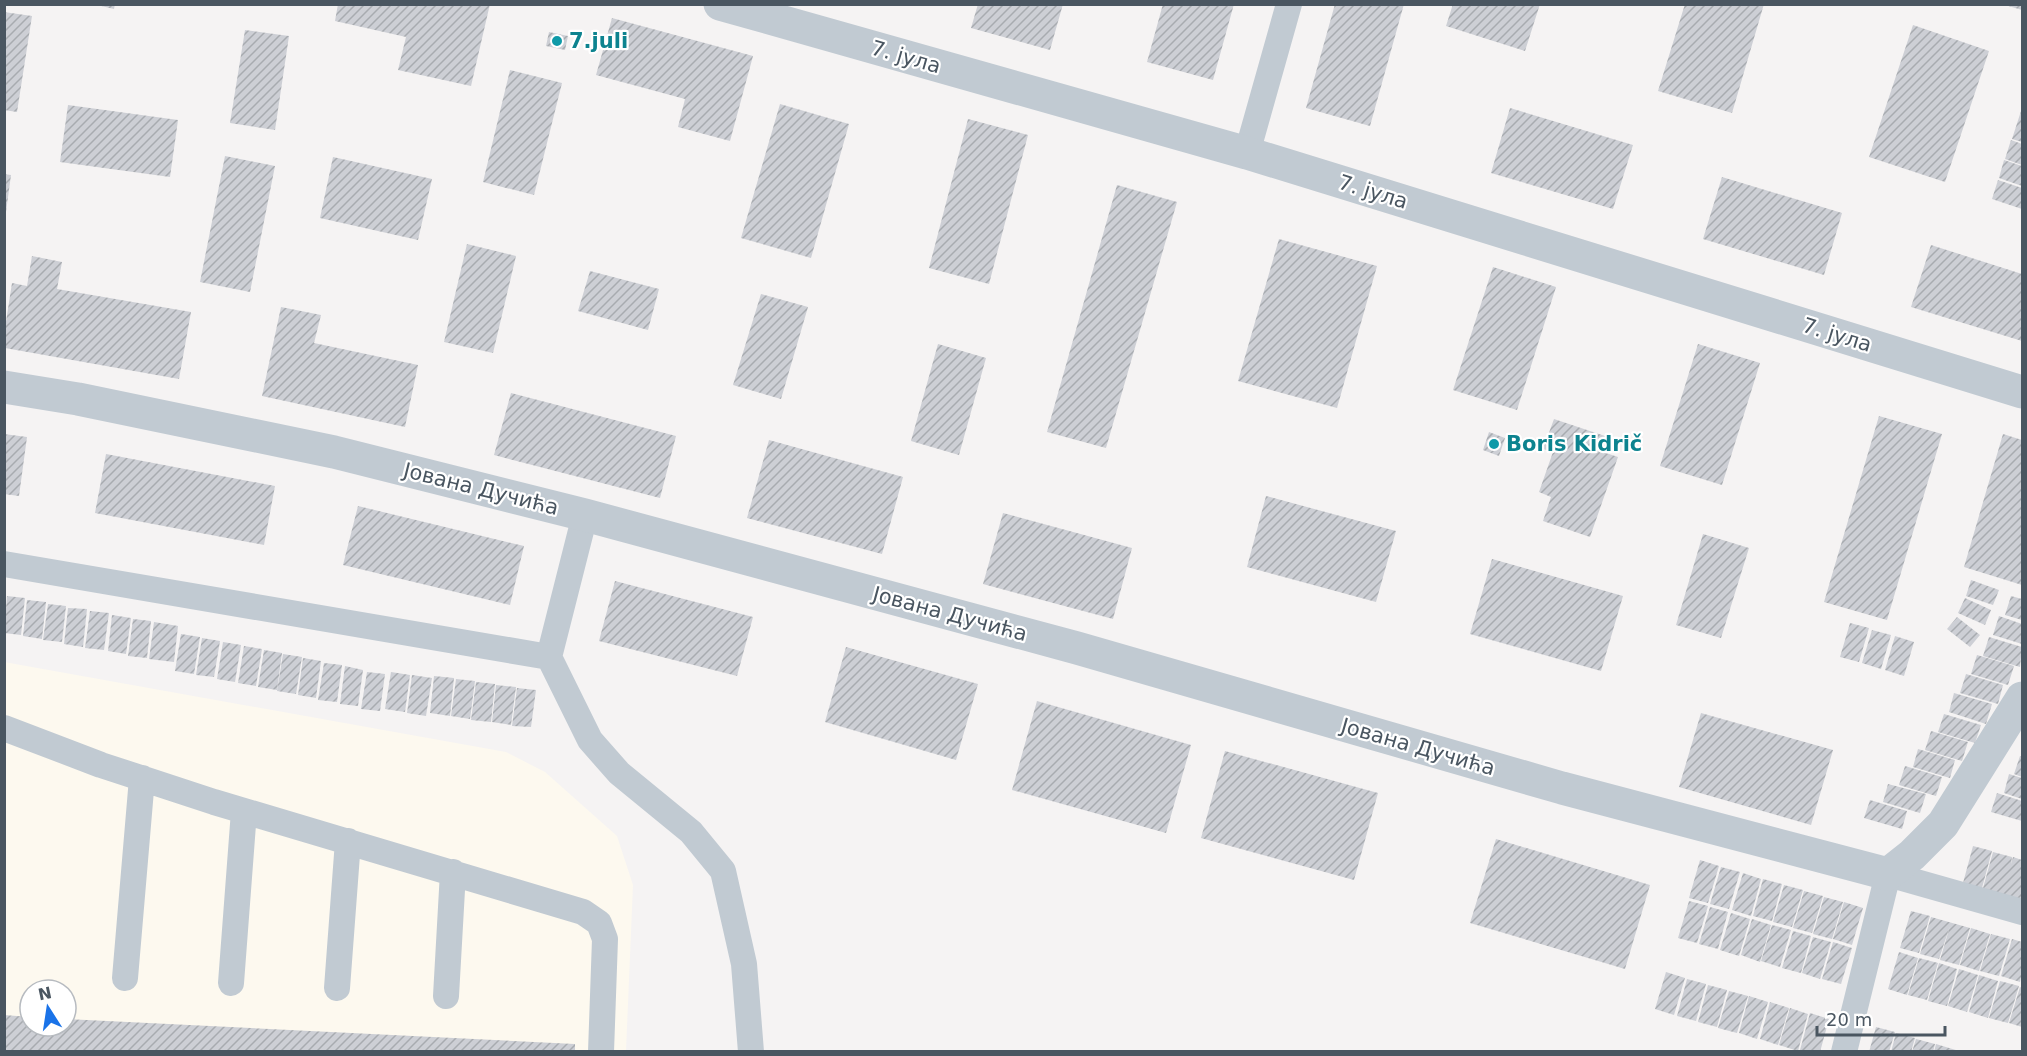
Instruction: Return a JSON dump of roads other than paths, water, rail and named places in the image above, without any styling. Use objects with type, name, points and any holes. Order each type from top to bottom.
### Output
[{"type":"street","name":"7. јула","points":[[720,4],[1247,153],[2022,392]]},
{"type":"street","name":"Јована Дучића","points":[[4,387],[78,399],[334,452],[585,515],[1077,648],[1562,788],[1888,874]]},
{"type":"street","points":[[1888,874],[1912,855],[1943,824],[2022,698]]},
{"type":"lane","points":[[1247,153],[1289,4]]},
{"type":"lane","points":[[585,515],[549,657],[590,740],[620,772],[691,832],[723,871],[744,964],[751,1052]]},
{"type":"lane","points":[[4,564],[549,657]]},
{"type":"lane","points":[[4,728],[101,765],[244,811],[583,912],[599,923],[605,939],[601,1052]]},
{"type":"lane","points":[[125,978],[142,778]]},
{"type":"lane","points":[[231,983],[244,811]]},
{"type":"lane","points":[[337,988],[348,841]]},
{"type":"lane","points":[[446,996],[453,872]]},
{"type":"lane","points":[[1844,1052],[1888,874]]},
{"type":"lane","name":"Јована Дучића","points":[[1888,874],[2022,912]]},
{"type":"place","name":"7.juli","points":[[557,41]]},
{"type":"place","name":"Boris Kidrič","points":[[1494,444]]}]
